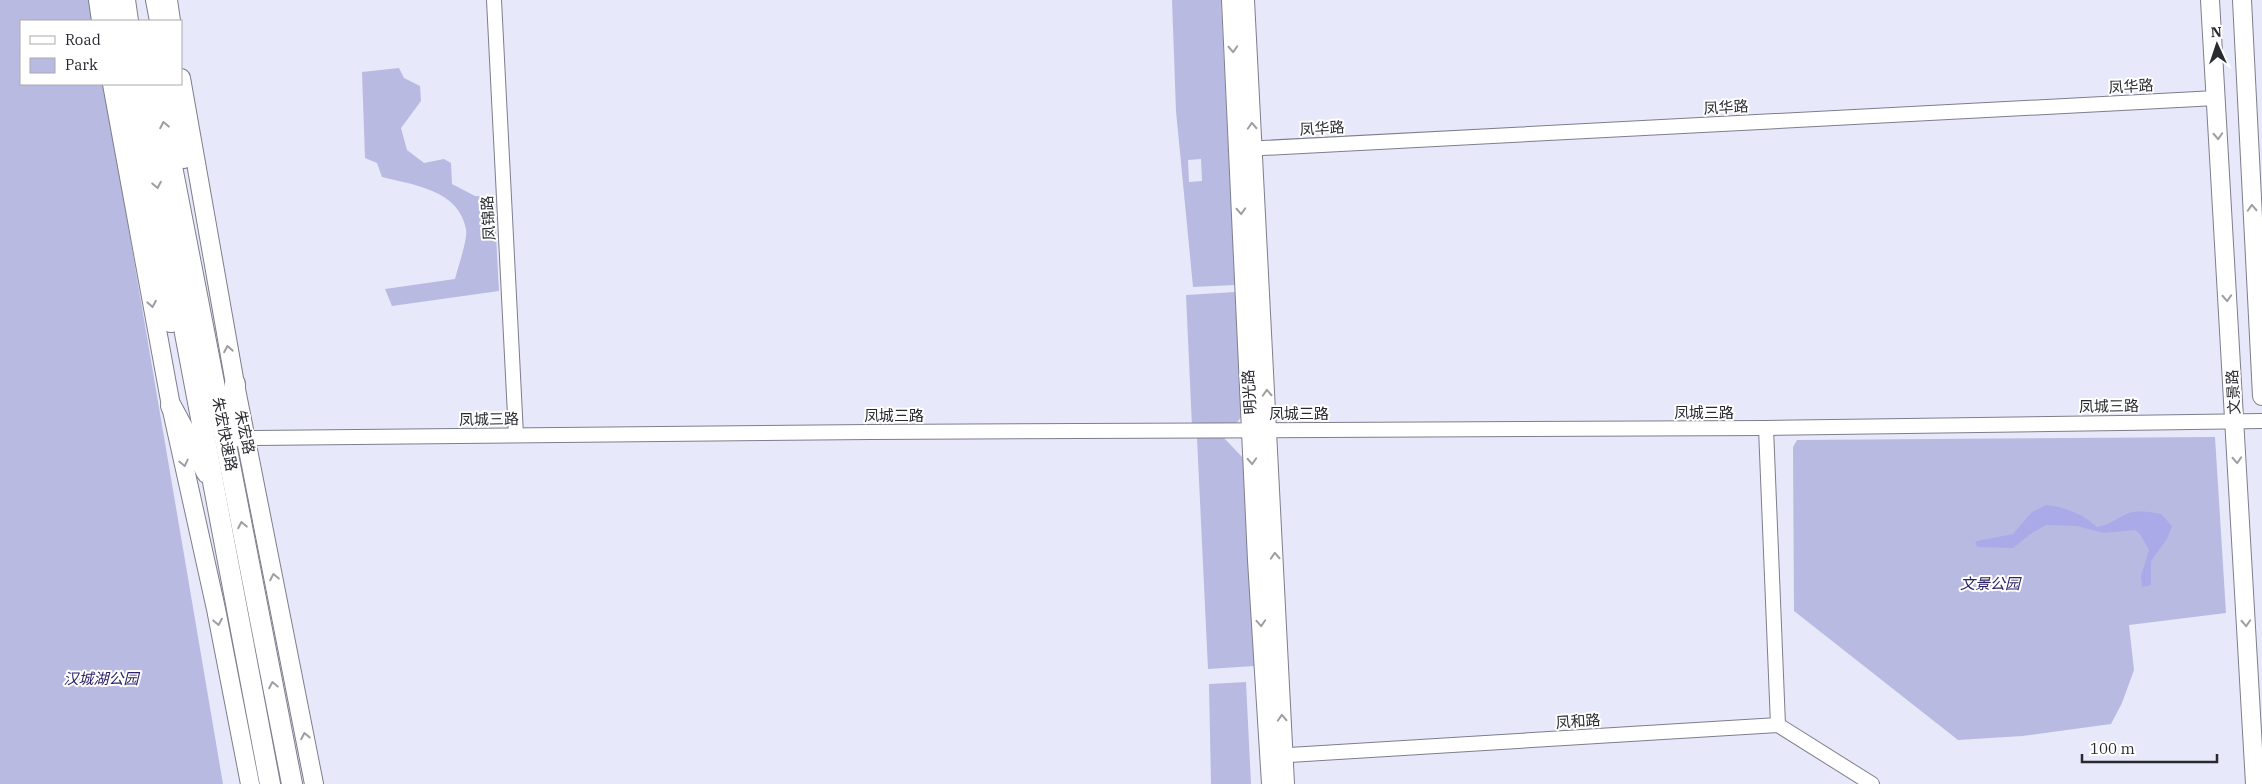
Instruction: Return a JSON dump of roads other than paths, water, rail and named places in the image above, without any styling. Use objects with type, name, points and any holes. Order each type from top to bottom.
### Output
[{"type":"highway","points":[[108,0],[112,20]]},
{"type":"highway","points":[[124,0],[128,20]]},
{"type":"highway","points":[[142,0],[146,20]]},
{"type":"highway","points":[[156,0],[160,20]]},
{"type":"highway","points":[[126,85],[152,94],[197,242],[216,388]]},
{"type":"highway","name":"朱宏快速路","points":[[152,94],[216,388],[292,784]]},
{"type":"highway","name":"朱宏快速路","points":[[216,388],[212,484],[270,784]]},
{"type":"highway","points":[[171,406],[212,484]]},
{"type":"main road","points":[[98,0],[101,20]]},
{"type":"main road","points":[[168,0],[171,20]]},
{"type":"main road","name":"明光路","points":[[1230,0],[1246,148],[1269,429],[1277,756],[1271,784]]},
{"type":"main road","name":"明光路","points":[[1245,0],[1250,430],[1277,756],[1286,784]]},
{"type":"main road","name":"文景路","points":[[2210,0],[2255,784]]},
{"type":"main road","name":"文景路","points":[[2242,0],[2262,396]]},
{"type":"main road","points":[[112,85],[171,406],[216,609],[250,784]]},
{"type":"main road","name":"朱宏路","points":[[182,85],[216,388],[246,438],[314,784]]},
{"type":"street","name":"凤锦路","points":[[494,0],[516,434]]},
{"type":"street","name":"凤华路","points":[[1246,148],[2216,98]]},
{"type":"street","name":"凤城三路","points":[[246,438],[516,434],[1269,429],[1766,428],[2262,421]]},
{"type":"street","points":[[1766,428],[1778,725],[1872,784]]},
{"type":"street","name":"凤和路","points":[[1277,756],[1778,725]]},
{"type":"park label","name":"文景公园","points":[[1990,583]]},
{"type":"park label","name":"汉城湖公园","points":[[101,678]]}]
